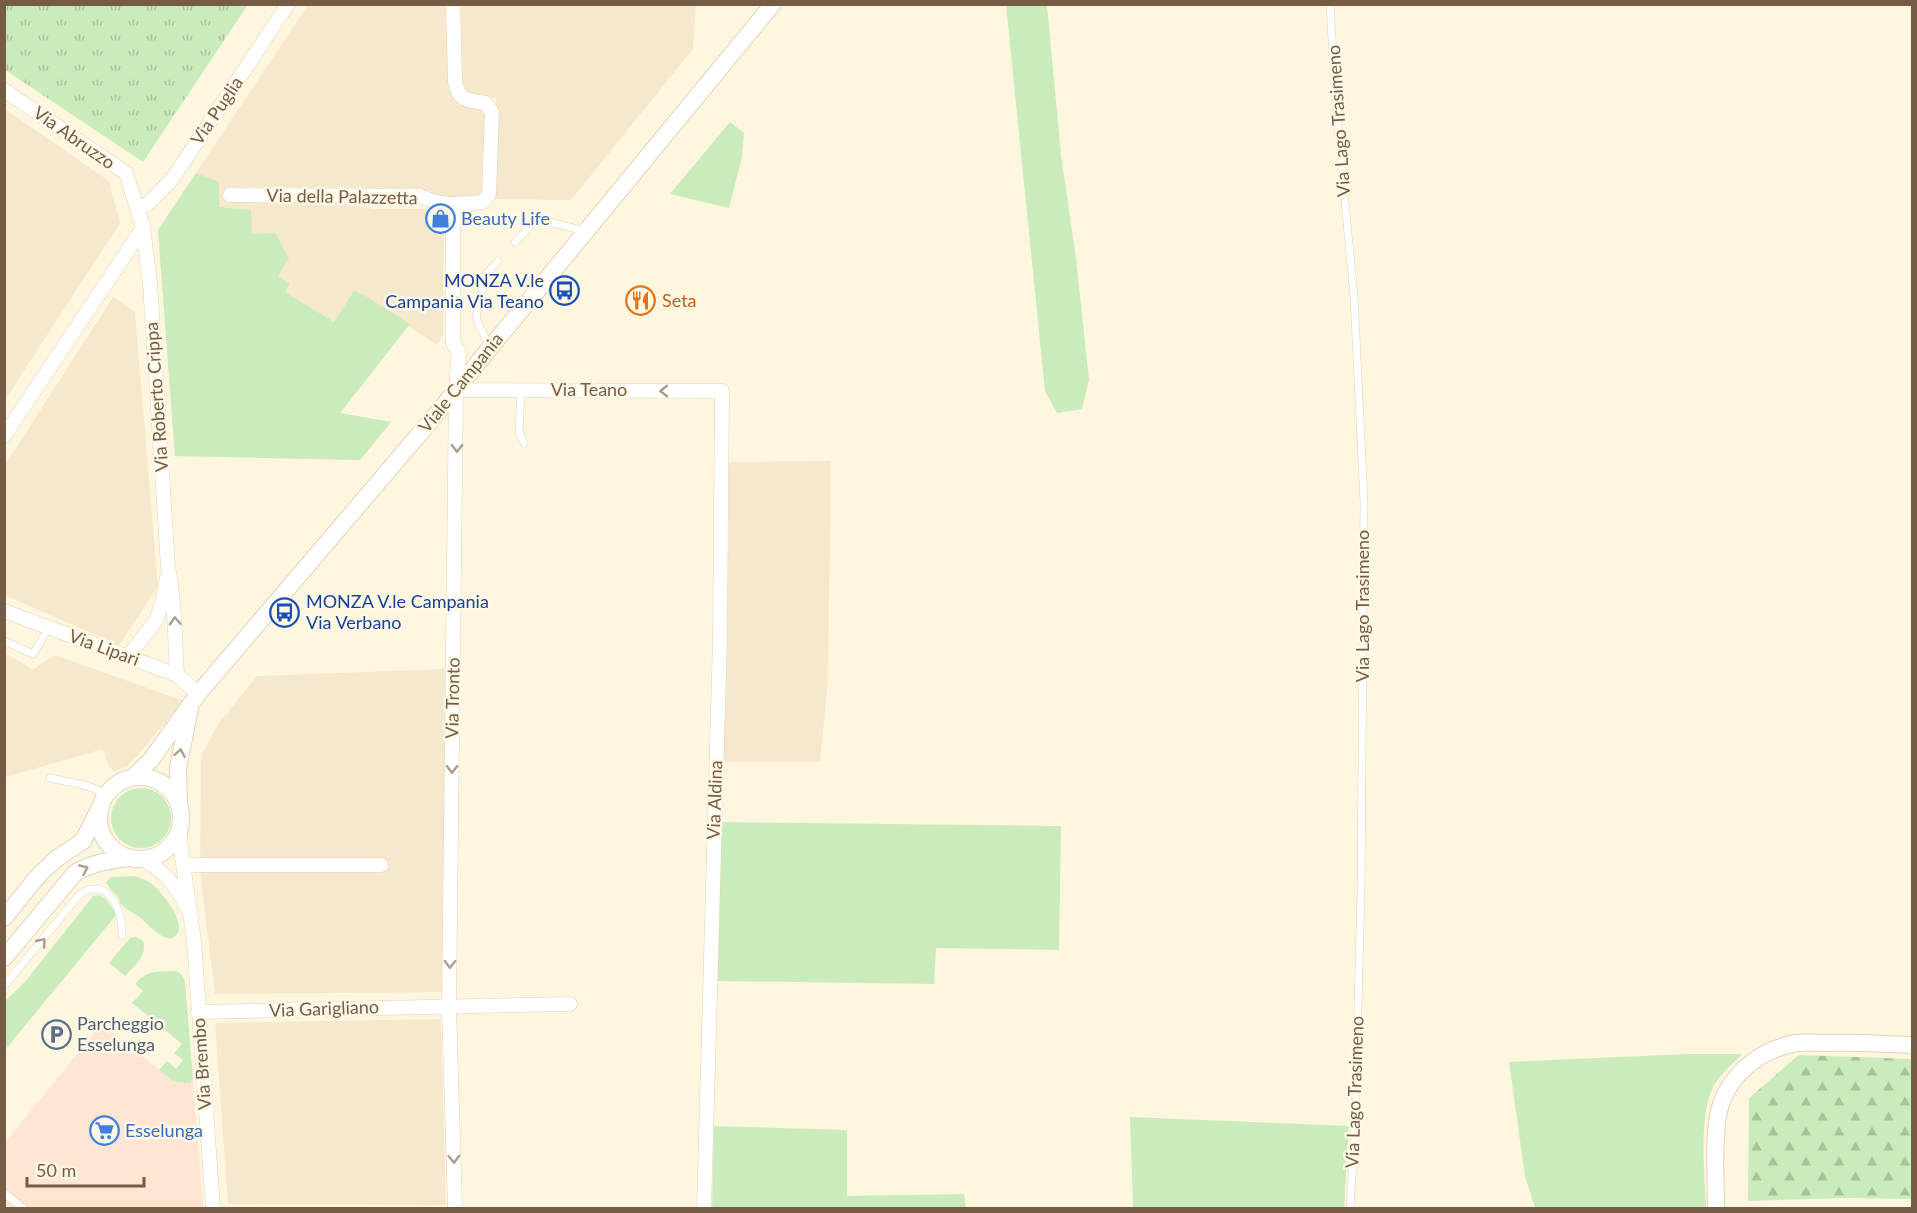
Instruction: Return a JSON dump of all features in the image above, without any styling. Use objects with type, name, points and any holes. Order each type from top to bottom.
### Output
[{"type":"street","name":"Via Puglia","points":[[137,210],[150,202],[173,178],[288,4]]},
{"type":"street","name":"Via della Palazzetta","points":[[230,195],[420,196],[436,203],[483,202],[489,194],[492,112],[485,103],[461,98],[457,93],[453,4]]},
{"type":"street","name":"Viale Campania","points":[[133,777],[151,760],[195,698],[456,390],[773,4]]},
{"type":"street","name":"Via Abruzzo","points":[[4,90],[126,173],[143,228]]},
{"type":"street","name":"Via Tronto","points":[[453,204],[453,343],[459,352],[456,390],[449,1006],[455,1209]]},
{"type":"street","points":[[4,436],[143,228]]},
{"type":"street","name":"Via Roberto Crippa","points":[[143,228],[150,283],[177,675]]},
{"type":"street","name":"Via Teano","points":[[456,390],[722,391]]},
{"type":"street","name":"Via Aldina","points":[[704,1209],[720,638],[722,391]]},
{"type":"street","name":"Via Roberto Crippa","points":[[128,657],[156,620],[163,601],[168,567]]},
{"type":"street","name":"Via Lipari","points":[[4,610],[177,675],[195,698]]},
{"type":"street","name":"Viale Campania","points":[[179,804],[178,768],[195,698]]},
{"type":"street","points":[[4,918],[38,876],[56,859],[83,841],[104,799],[118,783],[133,777],[146,777],[160,782],[170,790],[179,804],[181,815],[180,830],[173,843],[165,851],[151,858],[103,862],[75,873],[4,958]]},
{"type":"street","points":[[104,799],[99,820],[103,837],[115,851],[136,859]]},
{"type":"street","name":"Via Brembo","points":[[180,830],[194,940],[213,1209]]},
{"type":"street","name":"Via Brembo","points":[[136,859],[155,867],[169,879],[180,894],[191,919]]},
{"type":"street","points":[[184,866],[381,865]]},
{"type":"street","points":[[449,1006],[570,1004]]},
{"type":"street","name":"Via Garigliano","points":[[198,1012],[449,1006]]},
{"type":"street","points":[[1716,1209],[1718,1114],[1729,1089],[1749,1063],[1774,1050],[1798,1043],[1912,1045]]},
{"type":"lane","name":"Via Lago Trasimeno","points":[[1330,4],[1336,107],[1353,296],[1364,502],[1361,891],[1355,1125],[1350,1209]]},
{"type":"lane","points":[[515,242],[537,219],[585,231]]},
{"type":"lane","points":[[490,348],[476,318],[486,274],[498,261]]},
{"type":"lane","points":[[521,390],[519,433],[524,443]]},
{"type":"lane","points":[[4,641],[33,654],[49,627]]},
{"type":"lane","points":[[50,778],[88,786],[104,799]]},
{"type":"lane","points":[[4,986],[80,894],[89,889],[103,890],[111,897],[122,918],[122,935]]},
{"type":"lane","points":[[4,1193],[23,1209]]},
{"type":"shaded area","points":[[308,5],[448,5],[451,95],[463,103],[484,107],[489,115],[485,190],[480,198],[440,199],[420,188],[226,187],[226,202],[339,203],[374,209],[444,209],[443,335],[437,345],[408,326],[340,413],[391,422],[360,460],[175,456],[158,230]]},
{"type":"shaded area","points":[[458,5],[696,5],[693,49],[571,200],[493,199],[496,98],[467,95],[459,87]]},
{"type":"shaded area","points":[[5,109],[109,181],[120,223],[5,400]]},
{"type":"shaded area","points":[[113,297],[135,312],[158,586],[119,645],[4,595],[5,465]]},
{"type":"shaded area","points":[[831,461],[828,679],[820,762],[722,762],[729,524],[728,462]]},
{"type":"shaded area","points":[[5,654],[32,670],[55,655],[184,701],[128,766],[114,771],[109,767],[103,749],[5,777]]},
{"type":"shaded area","points":[[446,669],[442,992],[215,994],[200,872],[201,756],[219,723],[257,676]]},
{"type":"shaded area","points":[[441,1019],[446,1205],[228,1204],[215,1023]]},
{"type":"shaded area","name":"Esselunga","points":[[102,1024],[173,1081],[190,1084],[193,1079],[203,1208],[10,1208],[5,1204],[4,1144]]},
{"type":"green space","points":[[5,5],[247,6],[143,162],[5,70]]},
{"type":"green space","points":[[1006,5],[1047,5],[1061,155],[1076,258],[1089,380],[1082,409],[1057,413],[1045,391]]},
{"type":"green space","points":[[730,122],[744,133],[742,157],[729,208],[670,194]]},
{"type":"green space","points":[[196,173],[219,182],[219,207],[251,210],[252,234],[275,233],[289,258],[278,276],[290,284],[285,292],[334,322],[354,291],[410,324],[340,413],[391,422],[360,460],[175,456],[158,230]]},
{"type":"green space","points":[[141,788],[158,793],[166,801],[171,818],[166,835],[158,843],[141,848],[124,843],[116,835],[111,818],[116,801],[124,793]]},
{"type":"green space","points":[[721,822],[1061,826],[1059,950],[936,948],[934,984],[717,981]]},
{"type":"green space","points":[[135,876],[152,884],[173,910],[179,927],[178,933],[172,938],[159,934],[125,908],[106,882],[111,877]]},
{"type":"green space","points":[[99,895],[105,898],[117,914],[5,1050],[5,1001],[24,983],[93,896]]},
{"type":"green space","points":[[136,937],[143,941],[144,951],[125,976],[109,963],[130,938]]},
{"type":"green space","points":[[177,971],[185,981],[193,1079],[190,1084],[173,1081],[159,1070],[167,1061],[176,1069],[183,1060],[174,1053],[182,1044],[132,1003],[143,991],[135,984],[144,976],[154,972]]},
{"type":"green space","points":[[1687,1054],[1742,1054],[1717,1081],[1707,1107],[1704,1124],[1706,1208],[1535,1208],[1525,1176],[1509,1062]]},
{"type":"green space","points":[[1799,1055],[1912,1059],[1912,1199],[1748,1201],[1749,1098]]},
{"type":"green space","points":[[1130,1117],[1349,1126],[1344,1208],[1133,1208]]},
{"type":"green space","points":[[714,1126],[847,1130],[847,1196],[964,1194],[966,1208],[712,1208]]},
{"type":"place","name":"Beauty Life","points":[[440,219]]},
{"type":"place","name":"MONZA V.le Campania Via Teano","points":[[565,291]]},
{"type":"place","name":"Seta","points":[[641,301]]},
{"type":"place","name":"MONZA V.le Campania Via Verbano","points":[[285,612]]},
{"type":"place","name":"Parcheggio Esselunga","points":[[56,1034]]},
{"type":"place","name":"Esselunga","points":[[104,1131]]}]
